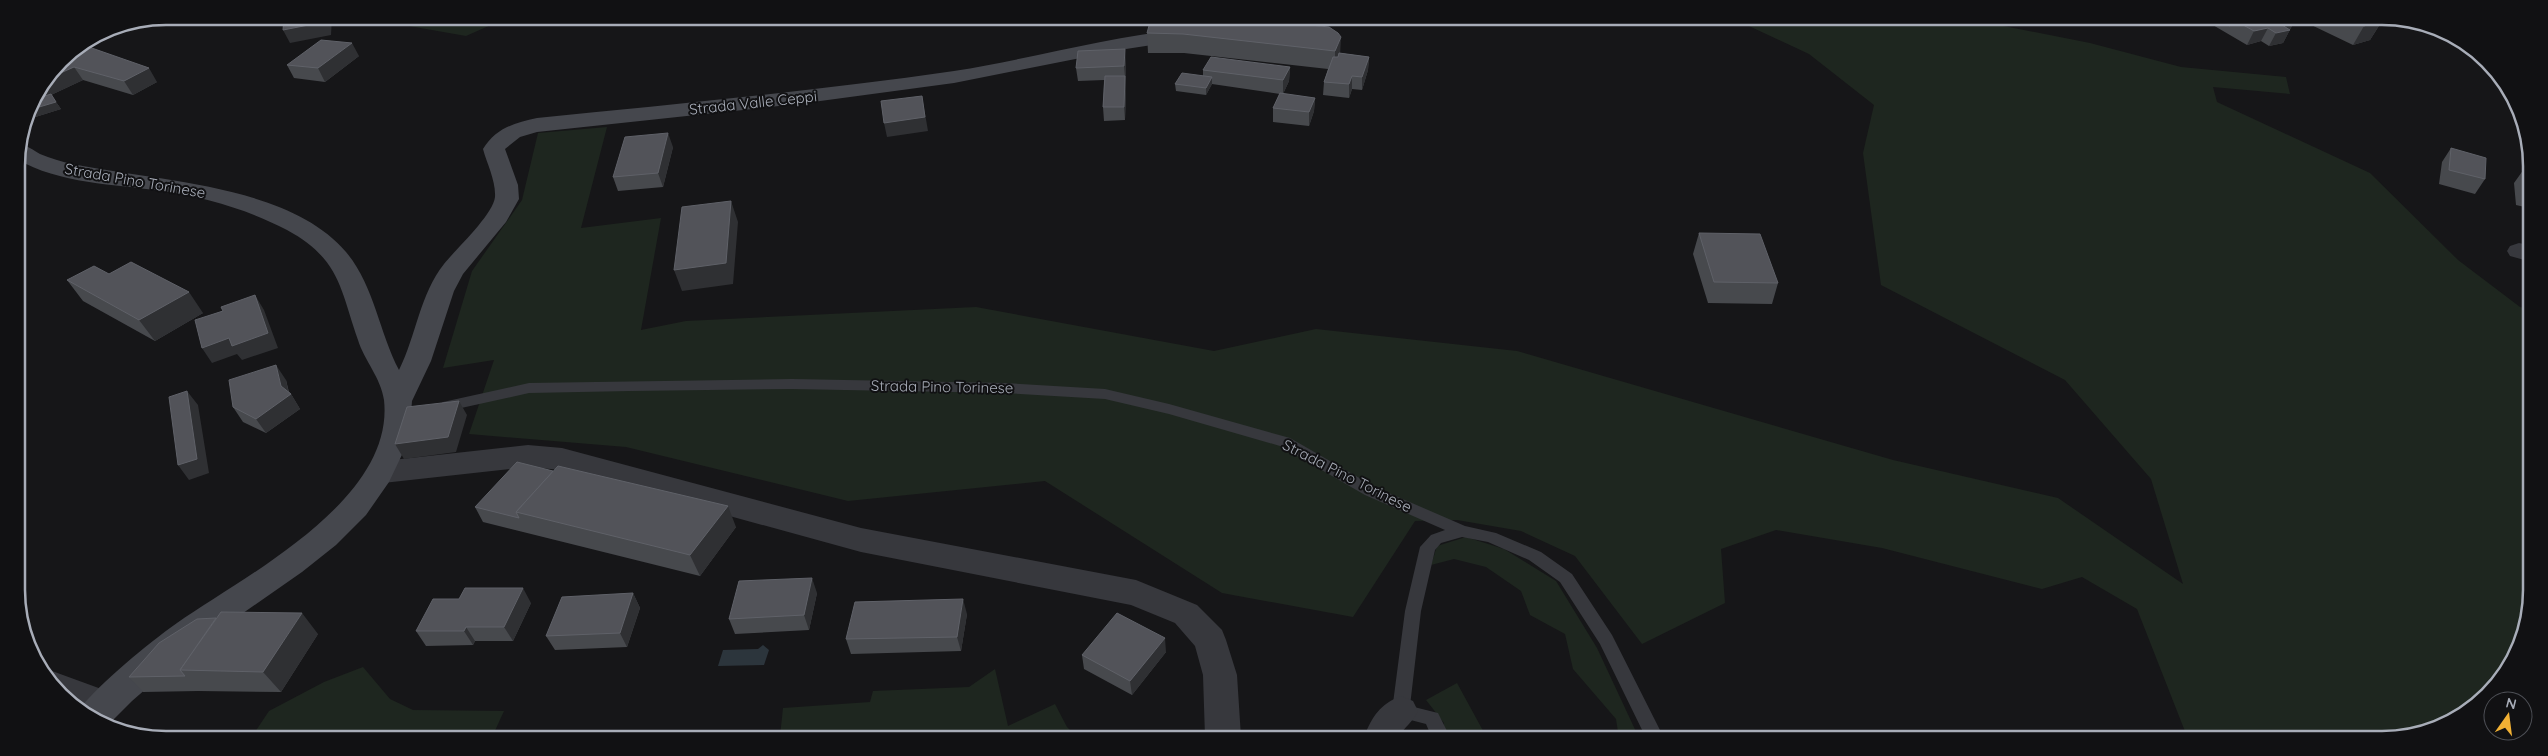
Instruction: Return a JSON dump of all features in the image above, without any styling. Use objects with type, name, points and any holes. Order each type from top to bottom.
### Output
[{"type":"street","name":"Strada Valle Ceppi","points":[[409,409],[417,361],[441,291],[452,271],[497,217],[507,199],[506,185],[494,149],[497,142],[513,131],[537,125],[791,100],[956,77],[1147,38],[1263,30],[1278,25]]},
{"type":"street","name":"Strada Pino Torinese","points":[[25,156],[31,160],[67,170],[182,187],[252,207],[297,225],[332,250],[350,274],[374,348],[409,409]]},
{"type":"street","points":[[79,701],[97,712],[190,631],[270,579],[345,519],[383,472],[396,433],[409,409]]},
{"type":"street","points":[[383,472],[528,456],[562,459],[861,540],[1136,593],[1186,614],[1210,640],[1220,675],[1223,731]]},
{"type":"street","points":[[1384,731],[1390,720],[1401,711]]},
{"type":"lane","name":"Strada Pino Torinese","points":[[409,409],[529,388],[792,384],[1005,388],[1105,394],[1168,409],[1285,442],[1370,491],[1462,531]]},
{"type":"lane","points":[[1438,731],[1432,718],[1401,711],[1413,611],[1428,547],[1436,539],[1462,531],[1490,536],[1535,556],[1566,578],[1606,640],[1652,731]]},
{"type":"shaded area","points":[[403,25],[491,25],[466,36]]},
{"type":"shaded area","points":[[1747,25],[1998,25],[2090,43],[2181,67],[2286,77],[2290,94],[2213,87],[2217,102],[2370,173],[2458,260],[2523,308],[2522,608],[2512,644],[2504,660],[2488,683],[2475,696],[2444,716],[2418,726],[2400,730],[2185,731],[2137,609],[2082,577],[2042,589],[1882,548],[1776,530],[1721,549],[1725,603],[1642,644],[1575,556],[1521,531],[1457,520],[1415,521],[1353,617],[1222,593],[1045,481],[848,501],[626,447],[469,434],[494,360],[443,368],[472,271],[522,200],[538,133],[607,127],[581,228],[661,218],[641,330],[686,321],[976,307],[1214,351],[1316,329],[1517,351],[1893,460],[2058,498],[2183,584],[2151,479],[2065,380],[1881,285],[1863,153],[1874,105],[1809,54]]},
{"type":"shaded area","points":[[1466,537],[1504,549],[1556,581],[1597,648],[1636,731],[1618,731],[1616,719],[1573,669],[1565,634],[1530,615],[1521,591],[1486,567],[1454,559],[1431,565],[1437,546]]},
{"type":"shaded area","points":[[763,645],[769,650],[764,665],[718,666],[723,650],[758,649]]},
{"type":"shaded area","points":[[363,667],[390,699],[413,710],[504,711],[495,731],[256,731],[269,711],[324,682]]},
{"type":"shaded area","points":[[995,669],[1008,726],[1055,704],[1071,731],[781,731],[783,708],[870,702],[873,691],[969,687]]},
{"type":"shaded area","points":[[1457,683],[1483,731],[1444,731],[1444,723],[1426,700]]},
{"type":"building","points":[[283,25],[309,25],[283,30]]},
{"type":"building","points":[[1149,25],[1310,25],[1329,27],[1341,37],[1335,51],[1183,34],[1147,33]]},
{"type":"building","points":[[2243,25],[2282,25],[2290,30],[2276,33],[2268,28],[2254,31]]},
{"type":"building","points":[[321,40],[352,43],[318,68],[287,65]]},
{"type":"building","points":[[91,48],[149,68],[124,81],[74,67],[60,73],[73,60]]},
{"type":"building","points":[[1125,49],[1124,66],[1076,68],[1078,51]]},
{"type":"building","points":[[1339,53],[1369,57],[1362,77],[1352,76],[1349,84],[1324,82],[1333,57],[1338,57]]},
{"type":"building","points":[[1211,57],[1290,67],[1283,80],[1203,70]]},
{"type":"building","points":[[1182,73],[1212,77],[1206,88],[1175,84]]},
{"type":"building","points":[[1105,76],[1125,76],[1124,107],[1103,107]]},
{"type":"building","points":[[1280,93],[1315,98],[1309,112],[1273,108]]},
{"type":"building","points":[[51,94],[56,102],[38,107],[44,96]]},
{"type":"building","points":[[922,96],[925,117],[884,123],[881,101]]},
{"type":"building","points":[[668,133],[658,173],[613,177],[625,137]]},
{"type":"building","points":[[2451,148],[2486,158],[2485,179],[2449,170]]},
{"type":"building","points":[[731,201],[726,263],[674,270],[682,207]]},
{"type":"building","points":[[1699,233],[1760,234],[1778,283],[1714,282]]},
{"type":"building","points":[[131,262],[189,292],[139,320],[67,280],[94,266],[109,274]]},
{"type":"building","points":[[255,295],[268,333],[232,346],[229,338],[202,348],[195,320],[223,311],[221,307]]},
{"type":"building","points":[[276,365],[281,386],[291,394],[256,419],[233,407],[229,380]]},
{"type":"building","points":[[187,391],[197,459],[178,465],[169,397]]},
{"type":"building","points":[[459,401],[448,437],[395,444],[407,407]]},
{"type":"building","points":[[517,462],[553,471],[516,512],[519,518],[475,507]]},
{"type":"building","points":[[558,466],[728,506],[690,555],[516,512]]},
{"type":"building","points":[[812,578],[804,615],[729,619],[739,581]]},
{"type":"building","points":[[465,588],[523,588],[504,627],[466,627],[464,631],[416,631],[433,599],[459,599]]},
{"type":"building","points":[[633,593],[620,633],[546,636],[562,597]]},
{"type":"building","points":[[963,599],[957,637],[846,639],[855,602]]},
{"type":"building","points":[[221,612],[302,613],[263,672],[180,670]]},
{"type":"building","points":[[1117,613],[1165,638],[1130,681],[1082,655]]},
{"type":"building","points":[[216,618],[180,670],[185,676],[129,677],[159,643],[197,619]]}]
